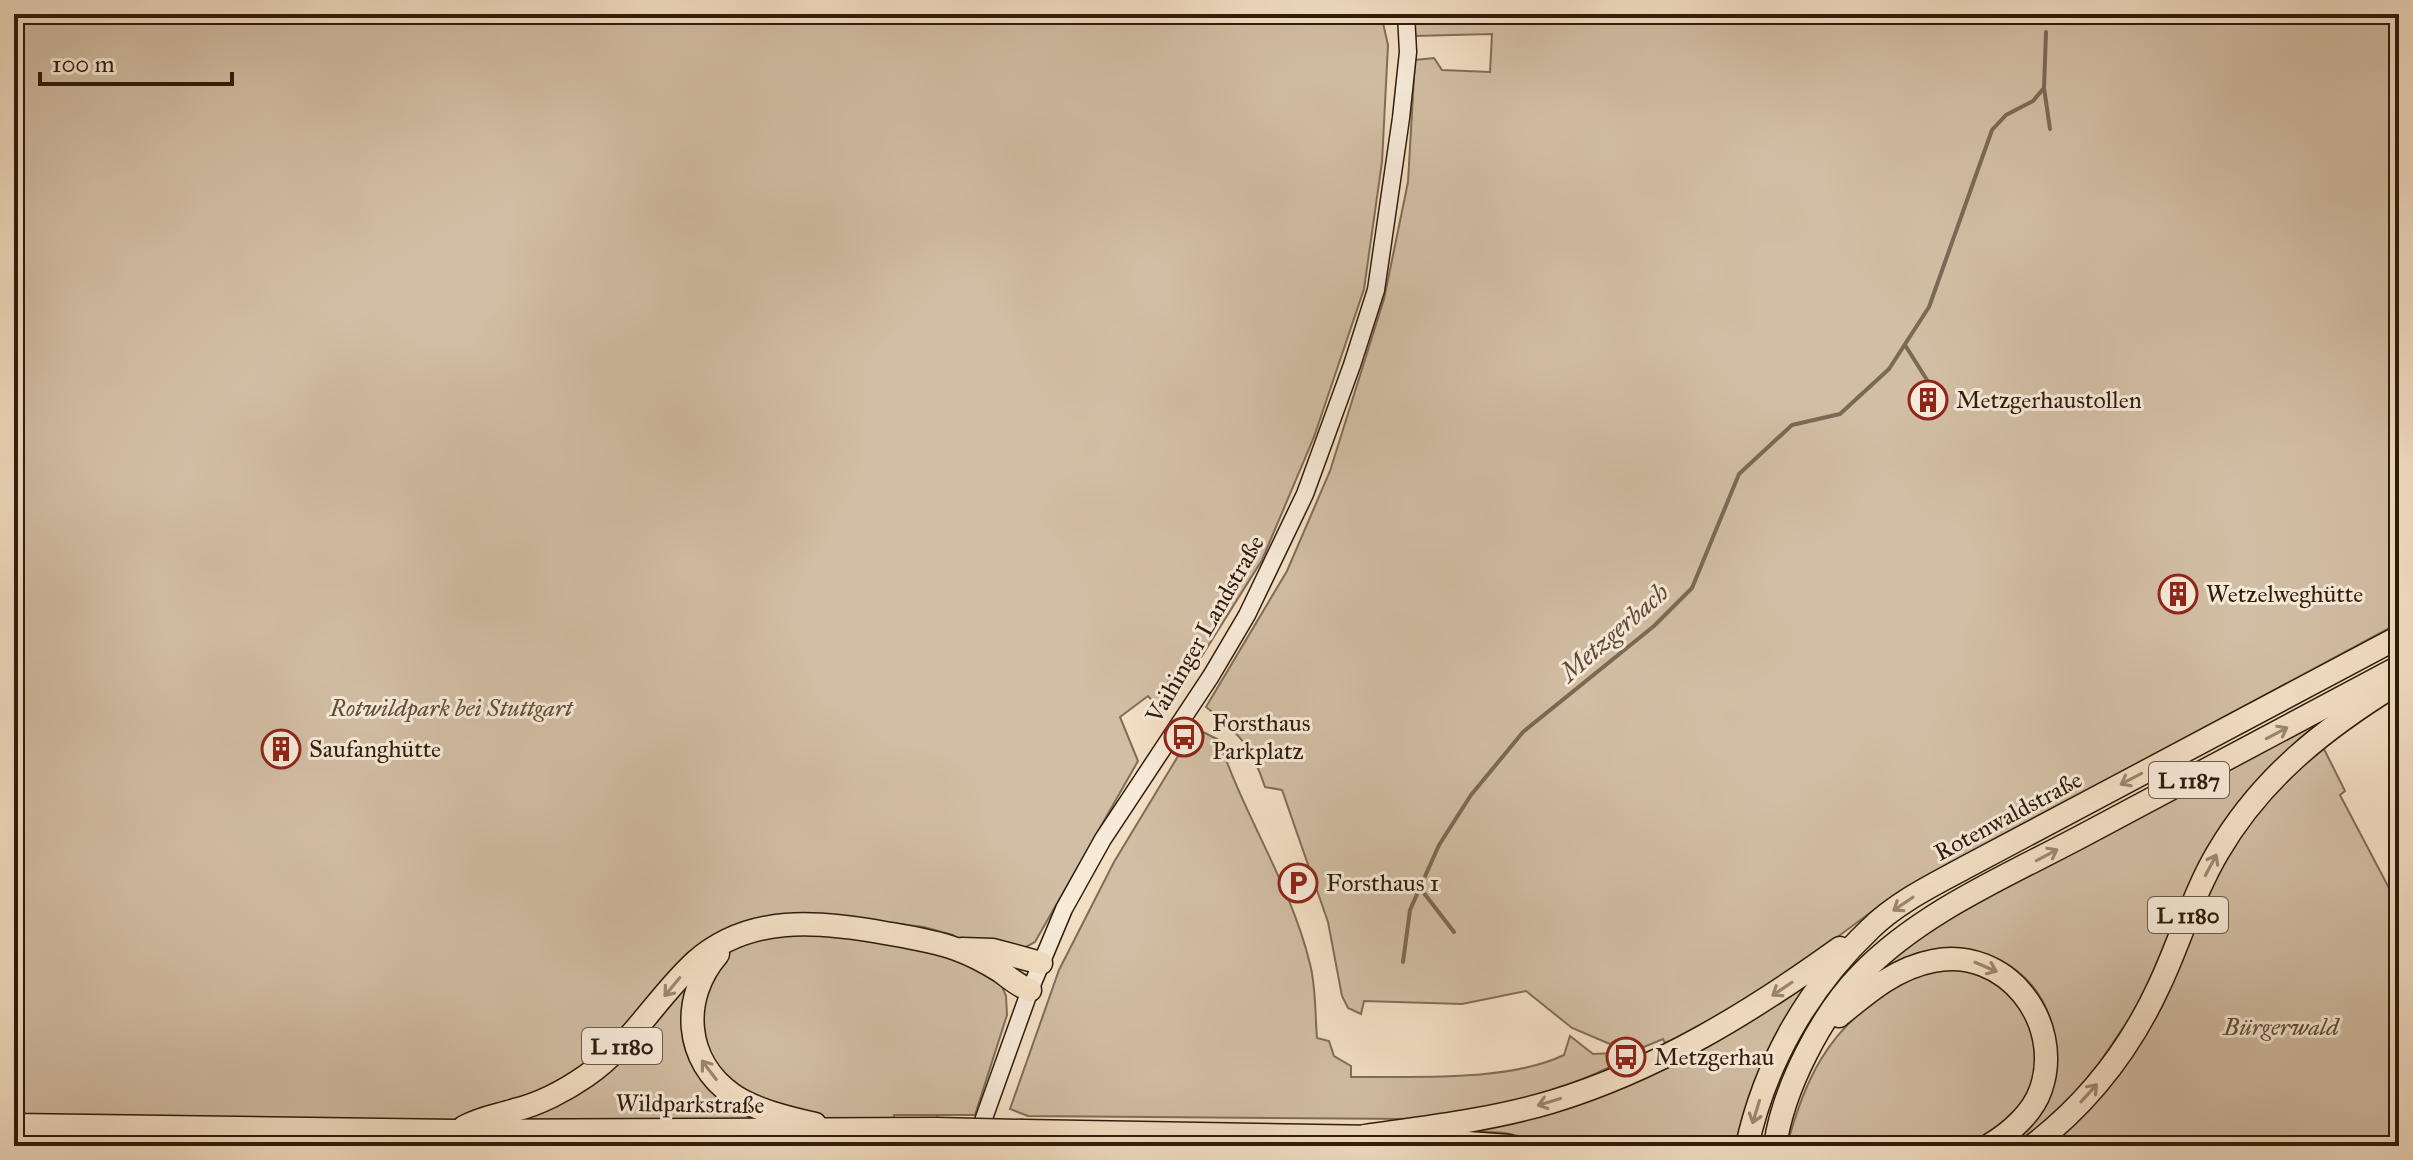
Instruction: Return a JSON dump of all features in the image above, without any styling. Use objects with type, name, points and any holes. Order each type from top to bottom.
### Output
[{"type":"highway","name":"Rotenwaldstraße","points":[[1747,1146],[1766,1081],[1785,1039],[1818,989],[1870,929],[1904,903],[1968,866],[2399,637]]},
{"type":"highway","name":"L 1187","points":[[1775,1146],[1792,1085],[1838,1002],[1860,975],[1923,924],[1978,891],[2399,667]]},
{"type":"highway","name":"L 1180","points":[[2032,1146],[2084,1099],[2122,1052],[2159,987],[2207,871],[2255,798],[2278,771],[2314,740],[2399,683]]},
{"type":"highway","name":"L 1180","points":[[456,1131],[485,1116],[528,1106],[586,1076],[620,1049],[694,963],[732,938],[771,926],[806,923],[888,933],[957,949],[1030,990]]},
{"type":"highway","name":"L 1180","points":[[1365,1136],[1478,1120],[1552,1102],[1599,1086],[1654,1062],[1738,1017],[1870,929]]},
{"type":"highway","name":"L 1180","points":[[732,938],[710,963],[696,992],[692,1028],[702,1062],[722,1086],[744,1101],[799,1120],[838,1129]]},
{"type":"highway","name":"L 1180","points":[[957,949],[974,947],[993,950],[1041,963]]},
{"type":"highway","points":[[1820,1032],[1881,982],[1916,966],[1937,960],[1961,960],[1978,963],[2002,975],[2018,987],[2039,1017],[2046,1049],[2045,1070],[2041,1089],[2031,1108],[2007,1134],[1988,1146]]},
{"type":"highway","name":"Wildparkstraße","points":[[14,1125],[456,1131],[936,1129],[1365,1136]]},
{"type":"highway","name":"L 1180","points":[[1365,1136],[1509,1146]]},
{"type":"street","name":"Vaihinger Landstraße","points":[[974,1146],[1030,990],[1064,909],[1247,615],[1305,494],[1376,290],[1401,118],[1408,52],[1406,14]]},
{"type":"green space","name":"Rotwildpark bei Stuttgart","points":[[14,14],[1381,14],[1388,45],[1382,162],[1364,289],[1314,437],[1262,560],[1195,667],[1168,682],[1163,712],[1148,696],[1120,717],[1138,761],[1035,942],[1024,948],[953,938],[953,935],[924,927],[891,923],[892,942],[961,961],[1001,984],[1006,996],[1007,1015],[975,1115],[894,1115],[894,1142],[897,1146],[14,1146]]},
{"type":"green space","points":[[1414,14],[2399,14],[2399,623],[1919,881],[1886,901],[1755,998],[1718,1021],[1665,1043],[1663,1039],[1634,1051],[1627,1043],[1616,1040],[1610,1044],[1572,1028],[1526,991],[1462,1004],[1364,1001],[1361,1014],[1348,1008],[1342,996],[1328,922],[1282,790],[1265,787],[1255,761],[1243,742],[1206,707],[1287,571],[1330,471],[1384,299],[1408,182],[1415,60],[1434,58],[1442,70],[1490,72],[1492,34],[1414,36]]},
{"type":"green space","points":[[2334,713],[2274,764],[2131,1016],[2100,1062],[2046,1122],[2013,1146],[2008,1146],[2035,1120],[2050,1089],[2056,1056],[2052,1024],[2038,994],[2016,970],[1986,954],[1942,949],[1891,967],[1887,964],[1894,955],[1974,902]]},
{"type":"green space","points":[[1195,728],[1219,740],[1302,935],[1313,982],[1317,1038],[1329,1041],[1334,1056],[1351,1066],[1351,1077],[1460,1076],[1516,1070],[1564,1055],[1570,1036],[1593,1054],[1616,1053],[1624,1048],[1628,1054],[1591,1076],[1542,1094],[1465,1112],[1412,1119],[1028,1116],[1010,1109],[1059,970],[1114,862]]},
{"type":"green space","name":"Bürgerwald","points":[[2322,745],[2345,791],[2340,795],[2390,890],[2399,886],[2399,1146],[2049,1146],[2093,1105],[2218,871],[2256,811]]},
{"type":"green space","points":[[1962,968],[2005,986],[2035,1031],[2036,1079],[2022,1106],[1996,1131],[1971,1146],[1787,1146],[1801,1100],[1821,1059],[1848,1024],[1912,975]]},
{"type":"green space","points":[[1821,971],[1739,1146],[1563,1146],[1505,1133],[1463,1130],[1527,1115]]},
{"type":"waterway","points":[[14,33],[24,14]]},
{"type":"waterway","name":"Metzgerbach","points":[[1403,962],[1410,910],[1439,845],[1471,795],[1523,732],[1654,626],[1692,588],[1739,474],[1792,425],[1840,414],[1889,369],[1929,307],[1992,130],[2006,115],[2033,101],[2044,88],[2046,32]]},
{"type":"waterway","points":[[2044,88],[2050,129]]},
{"type":"waterway","points":[[1905,345],[1927,380]]},
{"type":"waterway","points":[[1420,888],[1454,932]]},
{"type":"place","name":"Metzgerhaustollen","points":[[1928,400]]},
{"type":"place","name":"Wetzelweghütte","points":[[2178,594]]},
{"type":"place","name":"Forsthaus Parkplatz","points":[[1184,737]]},
{"type":"place","name":"Saufanghütte","points":[[281,749]]},
{"type":"place","name":"Forsthaus 1","points":[[1298,883]]},
{"type":"place","name":"Metzgerhau","points":[[1626,1057]]}]
